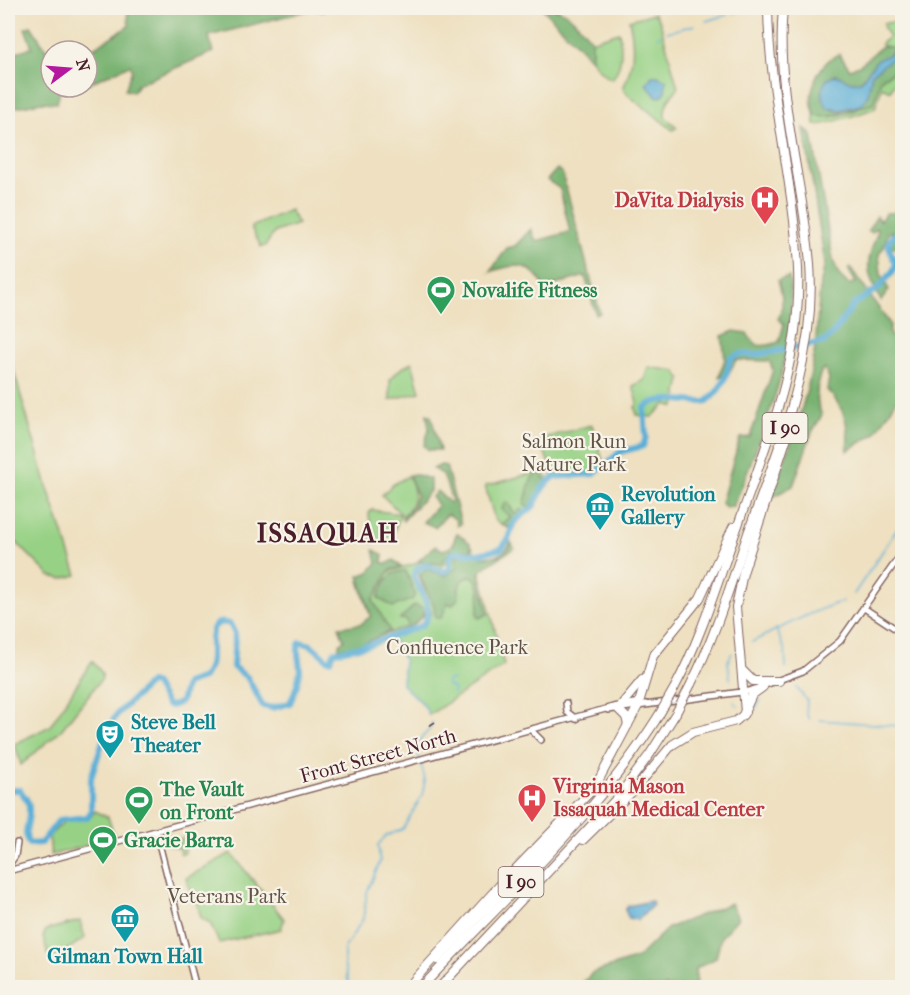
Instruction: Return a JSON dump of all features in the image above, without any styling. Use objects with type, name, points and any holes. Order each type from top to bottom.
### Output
[{"type":"highway","name":"I 90","points":[[421,987],[619,775],[659,715],[698,639],[720,567],[780,406],[795,337],[798,257],[773,93],[770,8]]},
{"type":"highway","name":"I 90","points":[[439,987],[627,785],[676,713],[691,684],[748,547],[802,371],[809,336],[810,266],[784,81],[783,8]]},
{"type":"highway","points":[[745,712],[736,618],[738,595],[748,547]]},
{"type":"highway","points":[[628,725],[627,717],[620,707],[638,687],[658,648],[700,598],[720,567]]},
{"type":"highway","points":[[742,667],[753,681],[779,681]]},
{"type":"highway","points":[[407,987],[499,886],[588,796],[641,704],[647,671]]},
{"type":"highway","points":[[558,860],[595,830],[636,788],[672,745],[693,732],[736,721],[745,712],[753,694],[763,687]]},
{"type":"highway","points":[[407,987],[468,928],[593,798],[619,775]]},
{"type":"main road","name":"Front Street North","points":[[8,871],[620,707],[744,692],[763,687],[803,671],[840,641],[903,553]]},
{"type":"main road","points":[[864,608],[903,633]]},
{"type":"main road","points":[[854,621],[868,615],[883,620]]},
{"type":"main road","points":[[566,703],[567,712],[576,718]]},
{"type":"main road","points":[[531,730],[540,740]]},
{"type":"main road","points":[[156,832],[196,987]]},
{"type":"main road","points":[[8,866],[15,856],[17,843]]},
{"type":"green space","points":[[127,8],[328,8],[323,12],[313,9],[209,36],[213,52],[138,84],[133,92],[125,90],[132,70],[130,65],[99,79],[99,45],[129,26]]},
{"type":"green space","points":[[542,8],[558,10],[576,21],[592,40],[592,60]]},
{"type":"green space","points":[[557,8],[591,41],[619,32],[620,62],[612,79],[596,66]]},
{"type":"green space","points":[[899,8],[902,8],[902,41],[896,48],[882,46],[881,43],[889,37],[883,23],[899,22]]},
{"type":"green space","points":[[654,13],[660,22],[678,88],[665,108],[665,117],[677,127],[673,130],[628,95],[623,88],[632,55],[629,20]]},
{"type":"green space","points":[[31,26],[39,39],[39,99],[58,99],[57,103],[41,102],[8,109],[8,55],[32,47],[25,28]]},
{"type":"green space","points":[[882,46],[896,48],[885,58],[877,60],[861,81],[851,82],[835,75],[827,79],[822,90],[826,106],[837,111],[859,106],[873,72],[885,61],[902,51],[902,66],[881,79],[873,104],[828,117],[816,116],[812,90],[819,72],[831,58],[839,54],[850,69],[861,64]]},
{"type":"green space","points":[[902,66],[902,81],[897,79],[890,91],[882,87],[875,108],[815,125],[814,113],[820,116],[837,116],[870,102],[876,95],[881,79]]},
{"type":"green space","points":[[804,128],[812,135],[833,260],[839,275],[848,284],[856,283],[848,269],[850,267],[890,324],[890,335],[902,347],[902,392],[875,434],[847,451],[848,434],[845,418],[827,390],[829,378],[825,369],[822,370],[817,392],[822,415],[812,432],[793,486],[771,498],[810,379],[820,287],[825,264]]},
{"type":"green space","points":[[557,169],[562,173],[600,313],[596,315],[585,276],[545,288],[534,273],[522,266],[490,272],[507,248],[515,246],[531,229],[536,241],[570,232],[560,189],[547,180]]},
{"type":"green space","points":[[290,210],[298,224],[275,232],[265,246],[261,247],[251,227]]},
{"type":"green space","points":[[902,212],[902,242],[894,248],[891,246],[890,237],[893,231],[888,233],[884,247],[879,254],[881,274],[889,290],[881,301],[869,274],[869,259],[878,231],[876,228],[872,233],[868,230],[877,216],[880,221],[886,213]]},
{"type":"green space","points":[[789,277],[790,332],[778,386],[740,491],[733,506],[726,507],[721,503],[740,438],[750,437],[773,370],[769,361],[736,360],[729,373],[719,377],[725,359],[722,336],[734,331],[747,333],[753,342],[760,345],[779,342],[784,324],[778,319],[782,295],[778,280]]},
{"type":"green space","points":[[8,351],[47,486],[77,575],[62,579],[50,576],[8,534]]},
{"type":"green space","points":[[412,362],[420,392],[390,400],[390,380],[399,370]]},
{"type":"green space","points":[[648,367],[676,371],[681,379],[675,407],[666,404],[652,417],[637,415],[635,407],[638,403],[633,386],[644,380]]},
{"type":"green space","points":[[427,414],[431,416],[440,450],[429,450],[424,446],[429,429]]},
{"type":"green space","name":"Salmon Run Nature Park","points":[[592,425],[604,464],[591,473],[553,475],[540,439]]},
{"type":"green space","points":[[441,465],[446,466],[461,524],[457,526],[456,520],[448,514],[435,527],[423,522],[438,505],[432,497],[437,491],[450,503],[452,501],[443,474],[433,469]]},
{"type":"green space","points":[[544,470],[548,481],[531,507],[508,528],[495,520],[485,486]]},
{"type":"green space","points":[[541,472],[546,482],[531,507],[526,506],[524,503],[531,480]]},
{"type":"green space","points":[[414,474],[430,479],[430,491],[403,521],[402,518],[412,508],[417,495],[409,475]]},
{"type":"green space","points":[[408,476],[414,497],[403,516],[382,495],[392,485]]},
{"type":"green space","points":[[504,503],[508,503],[515,514],[521,509],[525,514],[508,528],[501,524],[511,517],[502,510]]},
{"type":"green space","points":[[372,510],[400,514],[400,517],[392,536],[372,543],[369,513]]},
{"type":"green space","points":[[457,533],[470,543],[472,550],[451,551],[440,564],[418,561],[435,546],[443,550],[451,547]]},
{"type":"green space","points":[[511,542],[514,548],[481,570],[479,576],[488,614],[479,618],[477,614],[479,589],[472,576],[462,581],[458,599],[452,605],[448,603],[441,618],[436,618],[434,606],[420,576],[426,569],[446,576],[456,568],[455,558],[458,555],[495,556],[507,549]]},
{"type":"green space","name":"Confluence Park","points":[[472,546],[474,551],[453,554],[440,568],[427,563],[417,566],[412,578],[425,605],[425,614],[413,625],[377,637],[359,581]]},
{"type":"green space","points":[[374,550],[383,555],[382,562],[387,564],[394,560],[401,567],[390,570],[373,600],[390,631],[359,646],[339,648],[339,644],[344,640],[339,627],[361,624],[371,616],[359,576],[369,572],[377,563]]},
{"type":"green space","name":"Confluence Park","points":[[457,554],[476,556],[504,665],[429,715],[421,702],[402,684],[404,660],[391,636],[421,626],[432,613],[418,572],[425,567],[445,574],[452,571],[452,558]]},
{"type":"green space","points":[[406,571],[415,594],[413,599],[393,607],[378,598],[391,576]]},
{"type":"green space","points":[[415,605],[422,608],[423,616],[409,628],[406,620],[400,619]]},
{"type":"green space","points":[[92,661],[102,673],[102,678],[62,729],[21,765],[15,744],[50,726]]},
{"type":"green space","points":[[95,811],[108,817],[115,838],[51,855],[49,836],[65,821],[89,819]]},
{"type":"green space","points":[[167,832],[167,835],[183,840],[185,835],[194,834],[195,839],[186,843],[185,853],[181,854],[179,848],[163,843],[164,840],[180,845],[175,840],[166,839],[163,835]]},
{"type":"green space","name":"Veterans Park","points":[[231,853],[284,919],[281,929],[219,943],[210,923],[201,918],[194,891],[189,889],[186,878]]},
{"type":"green space","points":[[731,903],[738,918],[721,937],[716,958],[695,969],[697,984],[691,987],[579,987],[592,973],[637,958],[668,928]]},
{"type":"green space","points":[[80,921],[85,938],[50,961],[43,937],[46,930]]},
{"type":"water","points":[[902,41],[902,51],[872,74],[868,95],[862,105],[840,110],[827,108],[822,93],[827,79],[837,75],[851,82],[861,81],[877,60],[893,53]]},
{"type":"water","points":[[652,76],[666,80],[665,93],[660,97],[656,96],[646,84]]},
{"type":"water","points":[[652,901],[653,905],[637,920],[629,918],[625,910],[628,906]]},
{"type":"waterway","points":[[734,13],[744,10]]},
{"type":"waterway","points":[[706,21],[727,15]]},
{"type":"waterway","points":[[667,32],[695,25]]},
{"type":"waterway","points":[[8,790],[20,790],[27,801],[29,814],[26,834],[29,844],[41,843],[59,820],[88,817],[91,810],[91,778],[105,734],[117,714],[150,683],[154,683],[167,705],[172,706],[181,702],[186,684],[203,678],[209,668],[211,636],[216,625],[230,624],[235,634],[233,667],[247,677],[263,706],[272,708],[290,703],[292,699],[299,674],[300,642],[311,645],[331,660],[334,652],[368,645],[421,626],[426,620],[428,608],[414,576],[417,569],[426,565],[444,572],[450,569],[450,556],[456,552],[478,554],[501,549],[508,540],[514,522],[533,507],[544,486],[554,477],[594,474],[620,452],[643,446],[646,437],[644,408],[651,403],[666,400],[706,402],[723,383],[730,358],[740,354],[755,355],[824,342],[833,334],[854,304],[878,289],[893,271],[896,264],[888,246],[891,238],[902,230]]},
{"type":"waterway","points":[[854,594],[902,522]]},
{"type":"waterway","points":[[752,642],[843,601]]},
{"type":"waterway","points":[[776,629],[785,651],[786,668]]},
{"type":"waterway","points":[[391,636],[404,660],[402,684],[420,701],[428,713]]},
{"type":"waterway","points":[[730,679],[728,661],[732,653]]},
{"type":"waterway","points":[[453,680],[448,680],[446,684],[454,689],[453,694]]},
{"type":"waterway","points":[[796,687],[807,701],[806,713],[809,719]]},
{"type":"waterway","points":[[755,709],[761,700]]},
{"type":"waterway","points":[[734,702],[738,706]]},
{"type":"waterway","points":[[819,720],[902,726]]},
{"type":"waterway","points":[[350,988],[344,964],[344,949],[363,919],[367,892],[380,862],[378,845],[386,836],[403,829],[422,796],[425,780],[416,744],[430,729],[432,722]]},
{"type":"railway","points":[[429,726],[435,722]]},
{"type":"place","name":"DaVita Dialysis","points":[[765,226]]},
{"type":"place","name":"Novalife Fitness","points":[[441,316]]},
{"type":"place","name":"Revolution Gallery","points":[[600,532]]},
{"type":"place","name":"Steve Bell Theater","points":[[110,760]]},
{"type":"place","name":"Virginia Mason Issaquah Medical Center","points":[[532,824]]},
{"type":"place","name":"The Vault on Front","points":[[139,826]]},
{"type":"place","name":"Gracie Barra","points":[[103,866]]},
{"type":"place","name":"Gilman Town Hall","points":[[125,944]]},
{"type":"district","name":"ISSAQUAH","points":[[328,533]]}]
